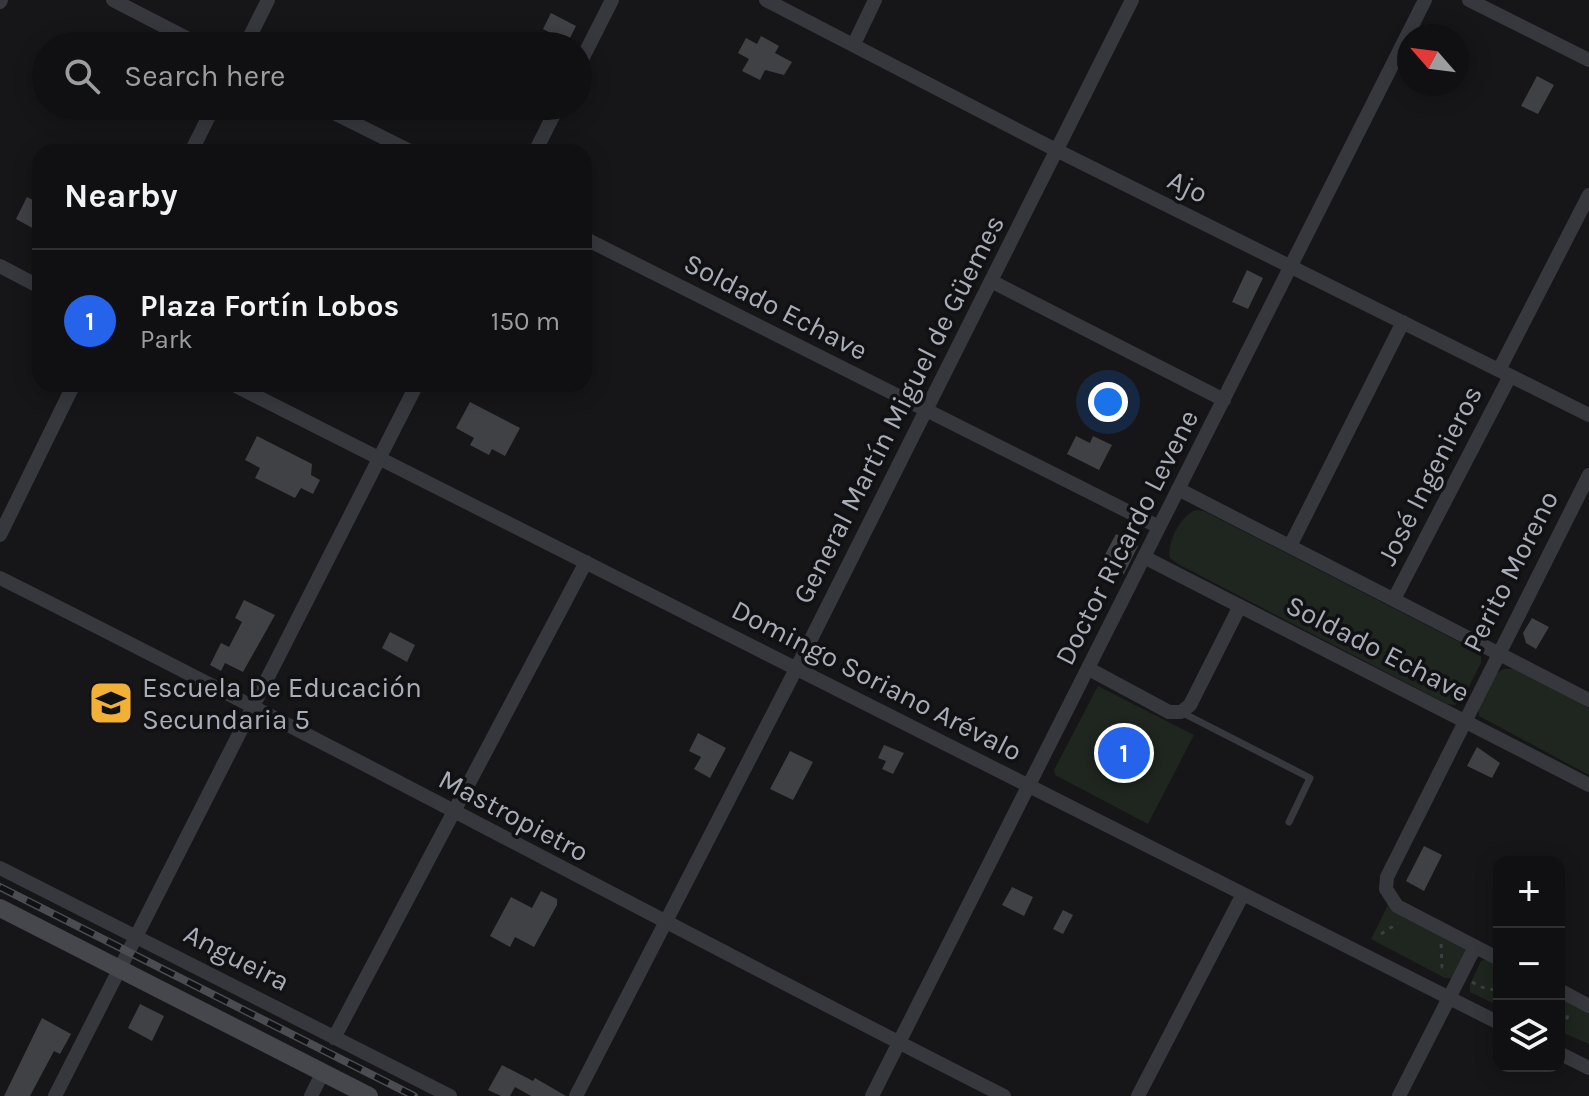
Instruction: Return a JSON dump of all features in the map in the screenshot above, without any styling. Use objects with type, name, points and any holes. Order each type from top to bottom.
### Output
[{"type":"street","points":[[113,0],[175,32]]},
{"type":"street","points":[[252,32],[268,0]]},
{"type":"street","points":[[592,39],[612,0]]},
{"type":"street","name":"Ajo","points":[[766,0],[1058,151],[1589,415]]},
{"type":"street","points":[[854,44],[875,0]]},
{"type":"street","name":"General Martín Miguel de Güemes","points":[[576,1096],[796,669],[1132,0]]},
{"type":"street","name":"Doctor Ricardo Levene","points":[[872,1096],[1425,0]]},
{"type":"street","points":[[1469,0],[1589,60]]},
{"type":"street","points":[[195,144],[207,120]]},
{"type":"street","points":[[348,120],[396,144]]},
{"type":"street","points":[[539,144],[551,120]]},
{"type":"street","name":"José Ingenieros","points":[[1394,599],[1589,195]]},
{"type":"street","name":"Soldado Echave","points":[[592,242],[1159,527]]},
{"type":"street","points":[[0,266],[32,283]]},
{"type":"street","points":[[991,281],[1224,400]]},
{"type":"street","points":[[1290,546],[1403,322]]},
{"type":"street","points":[[0,535],[70,392]]},
{"type":"street","name":"Domingo Soriano Arévalo","points":[[248,392],[1493,1020]]},
{"type":"street","points":[[55,1096],[256,706],[413,392]]},
{"type":"street","name":"Perito Moreno","points":[[1412,914],[1397,906],[1386,889],[1387,877],[1589,475]]},
{"type":"street","points":[[1178,489],[1589,700]]},
{"type":"street","name":"Soldado Echave","points":[[1144,557],[1589,785]]},
{"type":"street","points":[[334,1038],[586,562]]},
{"type":"street","name":"Mastropietro","points":[[0,578],[256,706],[664,923],[1004,1096]]},
{"type":"street","points":[[1089,669],[1169,712],[1181,712],[1190,705],[1240,606]]},
{"type":"street","name":"Angueira","points":[[0,868],[450,1096]]},
{"type":"street","points":[[1138,1096],[1243,894]]},
{"type":"street","points":[[0,908],[369,1096]]},
{"type":"street","points":[[1412,914],[1493,956]]},
{"type":"street","points":[[1399,1096],[1475,947]]},
{"type":"street","points":[[1565,995],[1584,1010]]},
{"type":"street","points":[[1565,1056],[1589,1068]]},
{"type":"street","points":[[311,1096],[323,1072]]},
{"type":"lane","points":[[1181,712],[1310,778],[1289,822]]},
{"type":"path","points":[[1381,934],[1412,914]]},
{"type":"path","points":[[1439,928],[1442,967]]},
{"type":"path","points":[[1565,1020],[1569,1010],[1584,1010]]},
{"type":"shaded area","points":[[1195,510],[1204,511],[1475,650],[1481,656],[1481,663],[1462,700],[1455,705],[1447,704],[1178,564],[1170,558],[1173,538],[1184,518]]},
{"type":"shaded area","points":[[1504,669],[1514,669],[1589,708],[1589,775],[1479,716],[1486,689]]},
{"type":"shaded area","points":[[1098,686],[1194,735],[1148,824],[1055,775],[1054,770]]},
{"type":"shaded area","points":[[1388,905],[1463,944],[1466,952],[1453,978],[1445,978],[1371,939]]},
{"type":"shaded area","points":[[1487,959],[1493,962],[1493,1003],[1470,992],[1470,984],[1481,961]]},
{"type":"shaded area","points":[[1565,1000],[1589,1013],[1589,1044],[1565,1034]]},
{"type":"building","points":[[551,13],[576,26],[573,32],[549,32],[543,29]]},
{"type":"building","points":[[761,36],[779,46],[775,53],[792,62],[784,75],[765,70],[760,80],[742,71],[749,59],[738,53],[746,38],[757,44]]},
{"type":"building","points":[[1537,76],[1554,85],[1538,114],[1521,106]]},
{"type":"building","points":[[27,197],[32,200],[32,228],[16,219]]},
{"type":"building","points":[[1247,270],[1263,278],[1248,309],[1232,302]]},
{"type":"building","points":[[470,402],[520,428],[505,456],[492,449],[489,455],[470,445],[474,438],[456,428]]},
{"type":"building","points":[[257,436],[312,464],[311,475],[320,480],[313,494],[301,488],[295,498],[255,478],[260,468],[245,460]]},
{"type":"building","points":[[1076,436],[1090,443],[1093,436],[1112,445],[1099,470],[1067,454]]},
{"type":"building","points":[[1116,534],[1138,546],[1124,574],[1101,562]]},
{"type":"building","points":[[244,600],[275,615],[243,672],[225,663],[221,671],[210,665],[221,643],[229,647],[242,622],[235,618]]},
{"type":"building","points":[[1532,618],[1549,627],[1536,649],[1526,643],[1523,633]]},
{"type":"building","points":[[390,632],[415,645],[407,662],[382,648]]},
{"type":"building","points":[[698,733],[726,748],[710,778],[694,769],[701,757],[689,751]]},
{"type":"building","points":[[884,745],[904,753],[893,774],[882,769],[886,761],[878,758]]},
{"type":"building","points":[[1477,747],[1500,763],[1492,778],[1467,766]]},
{"type":"building","points":[[790,751],[813,762],[793,800],[770,789]]},
{"type":"building","points":[[1424,846],[1442,855],[1424,891],[1406,881]]},
{"type":"building","points":[[1012,887],[1033,897],[1024,916],[1002,905]]},
{"type":"building","points":[[541,891],[557,899],[557,905],[534,947],[515,937],[510,947],[490,936],[511,897],[532,908]]},
{"type":"building","points":[[1063,910],[1073,915],[1063,934],[1053,929]]},
{"type":"building","points":[[140,1004],[164,1016],[152,1041],[128,1028]]},
{"type":"building","points":[[42,1018],[71,1034],[60,1054],[54,1051],[30,1096],[4,1096]]},
{"type":"building","points":[[502,1065],[533,1081],[535,1078],[566,1096],[531,1096],[515,1087],[510,1096],[488,1090]]},
{"type":"railway","points":[[0,887],[414,1096]]},
{"type":"place","name":"Escuela De Educación Secundaria 5","points":[[111,703]]},
{"type":"place","name":"Plaza Fortín Lobos","points":[[1124,753]]}]
